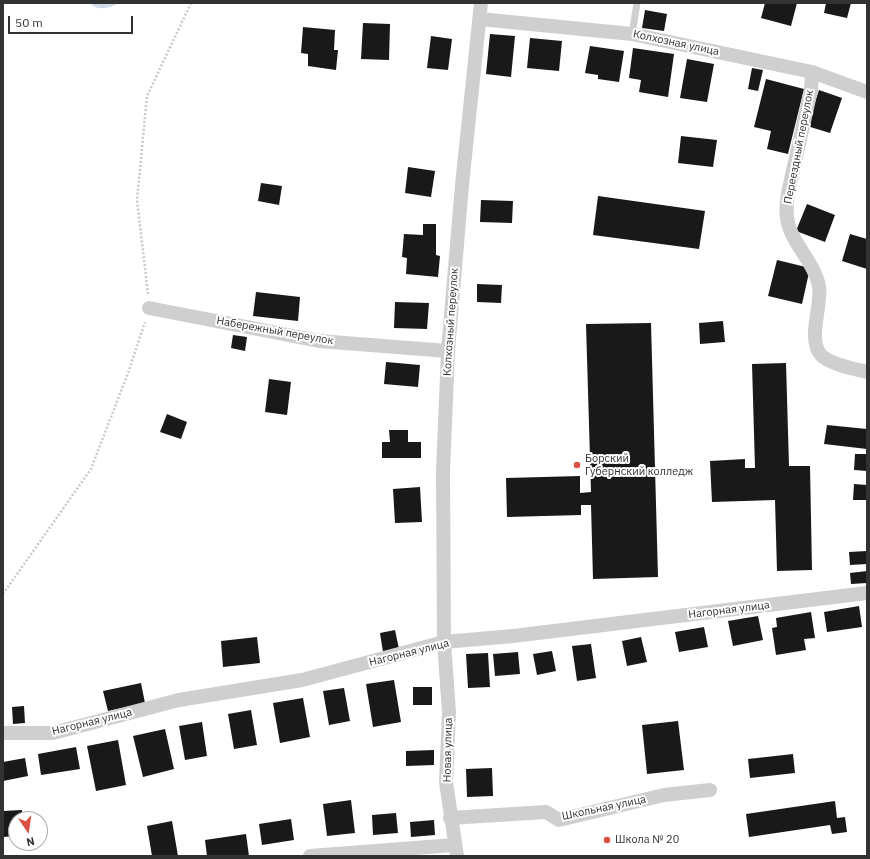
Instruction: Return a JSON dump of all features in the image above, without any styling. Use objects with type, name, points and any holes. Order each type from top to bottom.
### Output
[{"type":"street","name":"Колхозный переулок","points":[[444,642],[443,471],[448,351],[462,185],[481,3]]},
{"type":"street","name":"Колхозная улица","points":[[480,19],[632,34],[812,72],[867,92]]},
{"type":"street","name":"Переездный переулок","points":[[812,72],[811,90],[788,192],[786,209],[788,222],[790,231],[815,273],[818,284],[820,295],[815,338],[816,346],[821,355],[828,360],[867,372]]},
{"type":"street","name":"Набережный переулок","points":[[149,308],[319,341],[448,351]]},
{"type":"street","name":"Нагорная улица","points":[[3,733],[53,733],[179,700],[302,680],[444,642],[513,636],[867,593]]},
{"type":"street","name":"Новая улица","points":[[444,642],[449,712],[446,782],[450,818],[456,851]]},
{"type":"street","name":"Школьная улица","points":[[450,818],[546,812],[559,820],[664,795],[710,790]]},
{"type":"street","points":[[310,856],[456,851]]},
{"type":"lane","points":[[632,34],[637,3]]},
{"type":"path","points":[[3,594],[91,469],[128,373],[149,308],[137,200],[147,96],[191,3]]},
{"type":"water","points":[[90,3],[119,3],[108,8],[97,8]]},
{"type":"building","points":[[765,3],[797,3],[791,26],[761,18]]},
{"type":"building","points":[[826,3],[851,3],[847,18],[824,13]]},
{"type":"building","points":[[645,10],[667,14],[664,31],[642,28]]},
{"type":"building","points":[[363,23],[390,24],[389,60],[361,59]]},
{"type":"building","points":[[303,27],[335,30],[334,50],[338,50],[336,70],[308,66],[308,54],[301,53]]},
{"type":"building","points":[[490,34],[515,36],[511,77],[486,74]]},
{"type":"building","points":[[431,36],[452,39],[448,70],[427,68]]},
{"type":"building","points":[[530,38],[562,41],[559,71],[527,68]]},
{"type":"building","points":[[590,46],[624,51],[619,82],[598,79],[598,75],[585,73]]},
{"type":"building","points":[[633,48],[674,54],[668,97],[639,92],[641,80],[629,78]]},
{"type":"building","points":[[687,59],[714,64],[707,102],[680,98]]},
{"type":"building","points":[[752,68],[763,70],[758,91],[748,89]]},
{"type":"building","points":[[766,79],[804,89],[788,154],[767,149],[771,131],[754,127]]},
{"type":"building","points":[[819,90],[842,98],[830,133],[807,126]]},
{"type":"building","points":[[681,136],[717,140],[713,167],[678,163]]},
{"type":"building","points":[[408,167],[435,171],[431,197],[405,193]]},
{"type":"building","points":[[261,183],[282,186],[279,205],[258,201]]},
{"type":"building","points":[[598,196],[705,211],[699,249],[593,235]]},
{"type":"building","points":[[481,200],[513,201],[512,223],[480,222]]},
{"type":"building","points":[[807,204],[835,215],[825,242],[796,231]]},
{"type":"building","points":[[423,224],[436,224],[436,255],[440,256],[438,277],[406,274],[407,258],[402,257],[404,234],[423,235]]},
{"type":"building","points":[[850,234],[867,239],[867,269],[842,261]]},
{"type":"building","points":[[777,260],[810,268],[802,304],[768,296]]},
{"type":"building","points":[[477,284],[502,285],[501,303],[477,302]]},
{"type":"building","points":[[256,292],[300,297],[298,321],[253,316]]},
{"type":"building","points":[[395,302],[429,303],[427,329],[394,328]]},
{"type":"building","points":[[723,321],[725,342],[700,344],[699,323]]},
{"type":"building","points":[[651,323],[658,577],[593,579],[591,505],[581,505],[581,515],[507,517],[506,478],[580,476],[580,493],[591,492],[586,324]]},
{"type":"building","points":[[233,335],[247,337],[245,351],[231,348]]},
{"type":"building","points":[[386,362],[420,365],[418,387],[384,384]]},
{"type":"building","points":[[786,363],[789,466],[810,466],[812,570],[777,571],[775,500],[712,502],[710,461],[745,459],[745,468],[755,468],[752,364]]},
{"type":"building","points":[[269,379],[291,382],[287,415],[265,412]]},
{"type":"building","points":[[167,414],[187,422],[181,439],[160,432]]},
{"type":"building","points":[[827,425],[867,429],[867,449],[824,444]]},
{"type":"building","points":[[389,430],[408,430],[408,442],[421,442],[421,458],[382,458],[382,442],[390,442]]},
{"type":"building","points":[[855,454],[867,454],[867,471],[854,470]]},
{"type":"building","points":[[854,484],[867,485],[867,500],[853,500]]},
{"type":"building","points":[[420,487],[422,522],[395,523],[393,489]]},
{"type":"building","points":[[867,551],[867,564],[850,565],[849,552]]},
{"type":"building","points":[[867,571],[867,583],[851,584],[850,573]]},
{"type":"building","points":[[859,606],[862,627],[827,632],[824,612]]},
{"type":"building","points":[[811,612],[815,638],[804,639],[806,650],[776,655],[772,628],[777,627],[776,618]]},
{"type":"building","points":[[758,616],[763,640],[733,646],[728,621]]},
{"type":"building","points":[[704,627],[708,647],[679,652],[675,632]]},
{"type":"building","points":[[395,630],[399,649],[383,652],[380,633]]},
{"type":"building","points":[[257,637],[260,663],[223,667],[221,641]]},
{"type":"building","points":[[641,637],[647,662],[627,666],[622,641]]},
{"type":"building","points":[[591,644],[596,678],[577,681],[572,646]]},
{"type":"building","points":[[552,651],[556,671],[537,675],[533,654]]},
{"type":"building","points":[[518,652],[520,674],[495,676],[493,654]]},
{"type":"building","points":[[488,653],[490,687],[468,688],[466,654]]},
{"type":"building","points":[[394,680],[401,722],[373,727],[366,684]]},
{"type":"building","points":[[141,683],[145,703],[108,711],[103,691]]},
{"type":"building","points":[[413,687],[432,687],[432,705],[413,705]]},
{"type":"building","points":[[344,688],[350,721],[329,725],[323,691]]},
{"type":"building","points":[[303,698],[310,737],[280,743],[273,703]]},
{"type":"building","points":[[24,706],[25,723],[13,724],[12,707]]},
{"type":"building","points":[[251,710],[257,745],[234,749],[228,714]]},
{"type":"building","points":[[678,721],[684,770],[647,774],[642,725]]},
{"type":"building","points":[[202,722],[207,756],[185,760],[179,726]]},
{"type":"building","points":[[165,729],[174,769],[143,777],[133,736]]},
{"type":"building","points":[[118,740],[126,785],[96,791],[87,746]]},
{"type":"building","points":[[76,747],[80,769],[41,775],[38,754]]},
{"type":"building","points":[[434,750],[434,765],[406,766],[406,751]]},
{"type":"building","points":[[793,754],[795,773],[750,778],[748,759]]},
{"type":"building","points":[[25,758],[28,776],[3,781],[3,762]]},
{"type":"building","points":[[492,768],[493,796],[467,797],[466,769]]},
{"type":"building","points":[[351,800],[355,833],[327,836],[323,804]]},
{"type":"building","points":[[835,801],[837,818],[845,817],[847,832],[832,834],[830,825],[749,837],[746,814]]},
{"type":"building","points":[[22,810],[8,811],[8,837],[3,837],[3,811]]},
{"type":"building","points":[[396,813],[398,833],[373,835],[372,815]]},
{"type":"building","points":[[291,819],[294,840],[262,845],[259,824]]},
{"type":"building","points":[[434,820],[435,835],[411,837],[410,822]]},
{"type":"building","points":[[172,821],[178,856],[152,856],[147,826]]},
{"type":"building","points":[[246,834],[249,856],[207,856],[205,840]]},
{"type":"place","name":"Борский Губернский колледж","points":[[577,465]]},
{"type":"place","name":"Школа № 20","points":[[607,840]]}]
